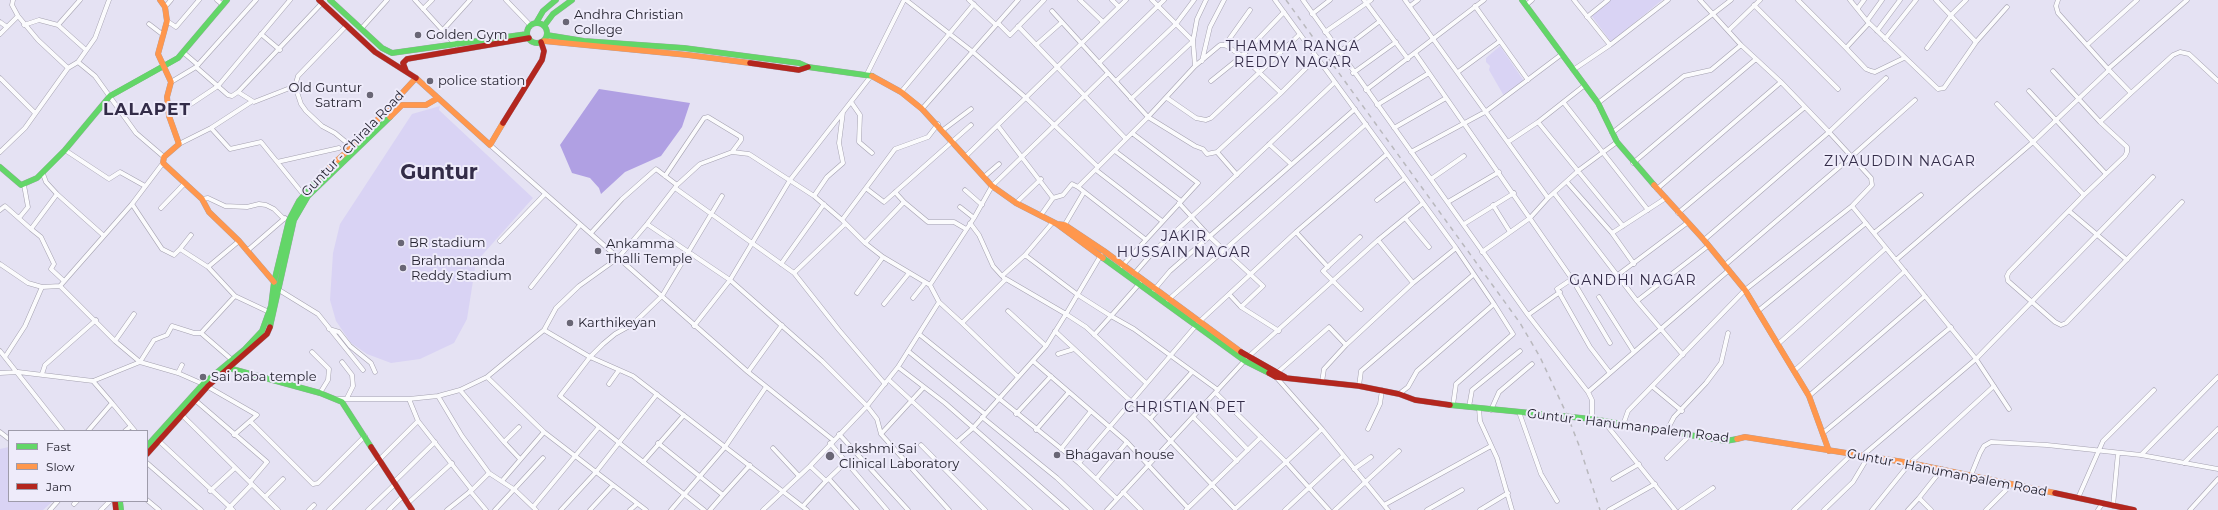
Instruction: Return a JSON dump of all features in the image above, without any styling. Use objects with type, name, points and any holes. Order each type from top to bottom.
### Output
[{"type":"main road","points":[[160,0],[165,7],[167,22],[162,34],[158,54],[170,82],[167,97],[169,116],[179,144],[164,160],[202,199],[209,212],[248,251],[274,282]]},
{"type":"main road","points":[[0,167],[18,184],[24,185],[43,174],[110,96],[164,68],[184,53],[227,0]]},
{"type":"main road","points":[[330,0],[382,48],[392,53],[528,36]]},
{"type":"main road","points":[[528,36],[543,11],[556,0]]},
{"type":"main road","points":[[544,26],[553,14],[572,0]]},
{"type":"main road","points":[[1522,0],[1598,103],[1616,142],[1633,163],[1666,198],[1678,214],[1704,240],[1745,290],[1809,396],[1829,450]]},
{"type":"main road","points":[[321,2],[375,52],[416,78],[490,145],[542,60],[544,51],[543,41],[547,35],[544,26]]},
{"type":"main road","points":[[534,25],[544,26]]},
{"type":"main road","name":"Guntur - Hanumanpalem Road","points":[[547,35],[584,41],[684,48],[799,63],[808,67],[869,75],[901,92],[922,109],[938,124],[985,176],[992,186],[1016,203],[1059,225],[1134,274],[1141,282],[1168,300],[1197,324]]},
{"type":"main road","points":[[528,36],[535,43],[543,41]]},
{"type":"main road","points":[[406,71],[403,63],[407,59],[528,36]]},
{"type":"main road","name":"Guntur - Hanumanpalem Road","points":[[543,41],[688,54],[799,70],[808,67]]},
{"type":"main road","name":"Guntur - Chirala Road","points":[[148,445],[225,367],[231,359],[258,336],[265,326],[269,312],[274,282],[290,218],[303,194],[352,147],[416,78]]},
{"type":"main road","name":"Guntur - Chirala Road","points":[[225,367],[251,350],[267,334],[273,321],[294,220],[308,196],[402,105],[426,105],[438,98]]},
{"type":"main road","name":"Guntur - Hanumanpalem Road","points":[[1102,253],[1197,324],[1247,359],[1277,375],[1382,390],[1415,400],[1491,410],[1592,419],[1608,423],[1726,441],[1745,437],[1829,450],[1868,458],[1910,463],[1942,469],[2134,510]]},
{"type":"main road","points":[[225,367],[338,399],[344,404],[412,510]]},
{"type":"main road","name":"Guntur - Chirala Road","points":[[148,453],[195,400],[206,385]]},
{"type":"street","points":[[13,0],[12,6],[24,25],[68,68]]},
{"type":"street","points":[[58,25],[80,0]]},
{"type":"street","points":[[0,152],[25,128],[68,68],[78,62],[95,38],[109,0]]},
{"type":"street","points":[[165,7],[171,0]]},
{"type":"street","points":[[167,22],[176,27],[199,0]]},
{"type":"street","points":[[217,0],[223,5]]},
{"type":"street","points":[[170,82],[197,66],[256,0]]},
{"type":"street","points":[[191,104],[218,86],[290,0]]},
{"type":"street","points":[[361,29],[387,0]]},
{"type":"street","points":[[415,0],[456,45]]},
{"type":"street","points":[[423,9],[432,0]]},
{"type":"street","points":[[442,31],[470,0]]},
{"type":"street","points":[[506,0],[534,25]]},
{"type":"street","points":[[694,326],[730,280],[750,243],[790,180],[851,102],[869,75],[905,0],[973,52],[1025,97],[1097,168],[1162,221]]},
{"type":"street","points":[[969,0],[1010,35],[1044,0]]},
{"type":"street","points":[[922,109],[1018,0]]},
{"type":"street","points":[[1080,0],[1103,22]]},
{"type":"street","points":[[1112,0],[1119,7]]},
{"type":"street","points":[[966,156],[1126,0]]},
{"type":"street","points":[[1152,0],[1193,41]]},
{"type":"street","points":[[1099,63],[1164,0]]},
{"type":"street","points":[[1116,81],[1176,24],[1194,0]]},
{"type":"street","points":[[1199,64],[1193,41],[1197,19],[1206,0]]},
{"type":"street","points":[[1199,64],[1210,27],[1224,0]]},
{"type":"street","points":[[1275,0],[1366,124],[1422,204],[1456,248],[1513,334],[1456,384],[1453,405]]},
{"type":"street","points":[[1303,0],[1338,52],[1464,224],[1482,252],[1528,315],[1588,392],[1592,400],[1592,419]]},
{"type":"street","points":[[1312,14],[1330,0]]},
{"type":"street","points":[[1325,32],[1365,2],[1371,0]]},
{"type":"street","points":[[1405,0],[1434,38],[1485,112],[1548,198]]},
{"type":"street","points":[[1410,6],[1418,0]]},
{"type":"street","points":[[1366,90],[1484,0]]},
{"type":"street","points":[[1526,5],[1532,0]]},
{"type":"street","points":[[1574,0],[1610,45]]},
{"type":"street","points":[[1587,17],[1608,0]]},
{"type":"street","points":[[1623,425],[1628,412],[1745,290],[1852,206],[1872,185],[1871,178],[1829,132],[1781,82],[1741,45],[1701,0]]},
{"type":"street","points":[[1598,103],[1731,0]]},
{"type":"street","points":[[1729,30],[1760,0]]},
{"type":"street","points":[[1798,0],[1866,69],[1875,72],[1904,58]]},
{"type":"street","points":[[1850,0],[1868,22],[1934,87],[1938,89],[1944,88],[1976,42],[2007,7]]},
{"type":"street","points":[[1858,8],[1864,0]]},
{"type":"street","points":[[1846,48],[1868,22],[1882,0]]},
{"type":"street","points":[[1877,31],[1900,0]]},
{"type":"street","points":[[1885,39],[1916,0]]},
{"type":"street","points":[[1936,0],[1952,14],[1976,42]]},
{"type":"street","points":[[1927,48],[1952,14],[1966,0]]},
{"type":"street","points":[[2058,0],[2056,6],[2058,13],[2131,93]]},
{"type":"street","points":[[2087,45],[2137,0]]},
{"type":"street","points":[[1896,260],[2033,142],[2109,69],[2186,0]]},
{"type":"street","points":[[1574,70],[1610,45],[1665,1]]},
{"type":"street","points":[[184,53],[230,96],[238,92],[280,50],[321,2]]},
{"type":"street","points":[[1365,2],[1408,59]]},
{"type":"street","points":[[901,92],[948,33],[974,4]]},
{"type":"street","points":[[1754,5],[1838,89]]},
{"type":"street","points":[[1475,6],[1528,80]]},
{"type":"street","points":[[1225,45],[1250,10]]},
{"type":"street","points":[[1052,11],[1148,117],[1195,146],[1201,148],[1206,154],[1217,152],[1281,93],[1317,57]]},
{"type":"street","points":[[1211,81],[1242,56],[1284,12]]},
{"type":"street","points":[[0,34],[18,16]]},
{"type":"street","points":[[24,25],[39,20],[58,25],[86,50]]},
{"type":"street","points":[[1338,52],[1380,21]]},
{"type":"street","points":[[0,22],[7,27]]},
{"type":"street","points":[[1036,45],[1062,22]]},
{"type":"street","points":[[149,24],[162,34]]},
{"type":"street","points":[[179,144],[211,128],[251,102],[295,86],[298,83],[297,77],[346,26]]},
{"type":"street","points":[[1018,26],[1126,139]]},
{"type":"street","points":[[261,34],[280,50]]},
{"type":"street","points":[[1167,98],[1190,115],[1206,120],[1211,118],[1261,73],[1300,34]]},
{"type":"street","points":[[1131,99],[1193,41]]},
{"type":"street","points":[[1458,72],[1500,41]]},
{"type":"street","points":[[1354,73],[1396,42]]},
{"type":"street","points":[[1078,187],[1199,64],[1220,45],[1225,45],[1242,56],[1281,93]]},
{"type":"street","points":[[1612,133],[1684,76],[1711,70],[1741,45]]},
{"type":"street","points":[[2100,122],[2173,55],[2180,52],[2189,54],[2218,81]]},
{"type":"street","points":[[1415,53],[1514,193],[1572,279],[1610,343]]},
{"type":"street","points":[[1411,152],[1485,112],[1562,54]]},
{"type":"street","points":[[1633,163],[1756,59]]},
{"type":"street","points":[[0,264],[28,283],[42,287],[60,286],[103,235],[132,204],[164,160],[136,132],[95,76],[78,62]]},
{"type":"street","points":[[2054,71],[2100,122],[2126,147],[2127,152],[2009,272],[2008,281],[2055,322],[2061,325],[2066,323],[2182,202]]},
{"type":"street","points":[[930,285],[974,218],[992,186],[1108,73]]},
{"type":"street","points":[[1377,105],[1429,73]]},
{"type":"street","points":[[0,78],[35,113]]},
{"type":"street","points":[[1704,240],[1829,132],[1886,78]]},
{"type":"street","points":[[1134,274],[1154,251],[1335,82]]},
{"type":"street","points":[[1657,189],[1781,82]]},
{"type":"street","points":[[1508,142],[1538,122],[1585,85]]},
{"type":"street","points":[[295,86],[301,104],[306,111],[322,126],[335,133],[352,147]]},
{"type":"street","points":[[2029,91],[2106,174]]},
{"type":"street","points":[[238,92],[251,102]]},
{"type":"street","points":[[1394,128],[1446,98]]},
{"type":"street","points":[[1725,265],[1851,157],[1914,100]]},
{"type":"street","points":[[851,102],[860,115],[859,142],[872,153]]},
{"type":"street","points":[[1564,102],[1602,153],[1648,210]]},
{"type":"street","points":[[1997,104],[2084,195]]},
{"type":"street","points":[[1678,214],[1804,107]]},
{"type":"street","points":[[943,130],[971,109]]},
{"type":"street","points":[[1154,290],[1170,271],[1355,109]]},
{"type":"street","points":[[814,196],[827,177],[843,163],[839,143],[843,111]]},
{"type":"street","points":[[665,176],[704,118],[708,117],[741,137],[741,140],[732,152]]},
{"type":"street","points":[[1538,122],[1579,170],[1623,226]]},
{"type":"street","points":[[794,273],[844,222],[895,149],[928,137],[938,124]]},
{"type":"street","points":[[1168,300],[1366,124]]},
{"type":"street","points":[[867,189],[884,202],[952,140],[971,125]]},
{"type":"street","points":[[998,126],[1023,156],[1053,198]]},
{"type":"street","points":[[211,128],[230,149],[261,142],[303,194]]},
{"type":"street","points":[[1122,266],[1179,201],[1197,184],[1195,180],[1132,133]]},
{"type":"street","points":[[1482,252],[1530,218],[1548,198],[1579,170],[1616,142]]},
{"type":"street","points":[[1269,144],[1291,164]]},
{"type":"street","points":[[490,145],[591,233],[694,326],[832,441],[846,462],[888,510]]},
{"type":"street","points":[[277,162],[339,148]]},
{"type":"street","points":[[65,150],[109,178],[120,172],[145,186]]},
{"type":"street","points":[[1115,151],[1179,201],[1210,237],[1263,286],[1241,307]]},
{"type":"street","points":[[338,399],[409,399],[438,396],[460,390],[487,377],[544,330],[556,308],[579,286],[618,258],[647,224],[676,186],[700,164],[732,152],[749,154],[814,196],[844,222],[865,243],[883,257],[924,283],[930,285],[939,302],[1018,377]]},
{"type":"street","points":[[1217,152],[1237,175]]},
{"type":"street","points":[[1079,463],[1197,324],[1296,232],[1387,154]]},
{"type":"street","points":[[1431,179],[1464,156]]},
{"type":"street","points":[[985,176],[999,164]]},
{"type":"street","points":[[591,233],[622,199],[656,169],[711,214],[794,273],[838,330],[887,382],[912,401],[1030,510]]},
{"type":"street","points":[[1448,202],[1499,172]]},
{"type":"street","points":[[43,174],[46,182],[57,194],[103,235]]},
{"type":"street","points":[[1862,456],[1976,359],[2153,177]]},
{"type":"street","points":[[1016,203],[1040,179]]},
{"type":"street","points":[[1377,200],[1404,179]]},
{"type":"street","points":[[1567,182],[1612,233],[1634,264]]},
{"type":"street","points":[[161,208],[185,183]]},
{"type":"street","points":[[1041,215],[1053,198],[1062,194],[1072,184],[1078,187],[1145,239]]},
{"type":"street","points":[[19,218],[28,207],[24,185]]},
{"type":"street","points":[[965,190],[982,205]]},
{"type":"street","points":[[895,192],[904,202],[928,222],[954,222],[966,229]]},
{"type":"street","points":[[962,323],[1025,255],[1059,225],[1084,192]]},
{"type":"street","points":[[1464,224],[1514,193]]},
{"type":"street","points":[[1554,193],[1660,330],[1683,355]]},
{"type":"street","points":[[31,229],[57,194]]},
{"type":"street","points":[[500,241],[545,194]]},
{"type":"street","points":[[1874,233],[1921,195]]},
{"type":"street","points":[[704,510],[686,494],[560,396],[590,357],[615,334],[633,324],[662,296],[722,196]]},
{"type":"street","points":[[202,199],[208,198],[225,206],[247,207],[259,204],[266,205],[274,209],[284,219]]},
{"type":"street","points":[[1612,233],[1666,198]]},
{"type":"street","points":[[865,243],[904,202]]},
{"type":"street","points":[[132,204],[162,249],[174,255],[191,235]]},
{"type":"street","points":[[781,264],[824,204]]},
{"type":"street","points":[[1107,510],[1194,418],[1247,359],[1378,240],[1422,204]]},
{"type":"street","points":[[1493,205],[1510,232]]},
{"type":"street","points":[[0,210],[6,206],[41,237],[54,264],[52,269],[64,282]]},
{"type":"street","points":[[1852,206],[1976,359],[2009,409]]},
{"type":"street","points":[[960,208],[974,218]]},
{"type":"street","points":[[2069,211],[2127,260]]},
{"type":"street","points":[[248,251],[284,219],[290,218]]},
{"type":"street","points":[[1405,218],[1430,247]]},
{"type":"street","points":[[970,223],[979,235],[993,266],[1004,278],[1066,314],[1094,335],[1146,383]]},
{"type":"street","points":[[1607,283],[1688,223]]},
{"type":"street","points":[[1758,311],[1866,223]]},
{"type":"street","points":[[647,224],[730,280],[782,325],[867,406],[877,419],[881,434],[949,510]]},
{"type":"street","points":[[531,287],[580,225]]},
{"type":"street","points":[[1296,232],[1328,267]]},
{"type":"street","points":[[1360,237],[1323,272],[1361,309]]},
{"type":"street","points":[[1378,240],[1413,283]]},
{"type":"street","points":[[208,267],[239,242]]},
{"type":"street","points":[[1637,301],[1708,246]]},
{"type":"street","points":[[1322,382],[1324,369],[1346,346],[1413,283],[1456,248]]},
{"type":"street","points":[[1778,344],[1886,248]]},
{"type":"street","points":[[180,249],[208,267],[235,296],[269,312]]},
{"type":"street","points":[[957,442],[972,428],[1046,346],[1102,253]]},
{"type":"street","points":[[1025,255],[1078,295],[1111,316],[1127,324],[1217,392],[1286,462],[1329,510]]},
{"type":"street","points":[[857,293],[883,257]]},
{"type":"street","points":[[1588,392],[1729,270]]},
{"type":"street","points":[[1794,371],[1905,271]]},
{"type":"street","points":[[884,304],[909,273]]},
{"type":"street","points":[[1358,386],[1362,371],[1473,275]]},
{"type":"street","points":[[1572,279],[1557,289],[1590,347],[1610,373]]},
{"type":"street","points":[[1094,335],[1141,282]]},
{"type":"street","points":[[913,298],[924,283]]},
{"type":"street","points":[[60,286],[96,320],[115,342],[140,362],[178,373],[206,385],[256,415],[234,435]]},
{"type":"street","points":[[5,357],[25,326],[42,287]]},
{"type":"street","points":[[279,290],[313,310],[363,370]]},
{"type":"street","points":[[1528,315],[1560,292]]},
{"type":"street","points":[[1229,294],[1241,307],[1279,331]]},
{"type":"street","points":[[201,333],[235,296]]},
{"type":"street","points":[[1809,396],[1925,296]]},
{"type":"street","points":[[1599,297],[1634,352]]},
{"type":"street","points":[[763,510],[810,466],[832,441],[867,406],[898,368],[939,302]]},
{"type":"street","points":[[1399,394],[1408,387],[1417,371],[1494,304]]},
{"type":"street","points":[[1008,311],[1046,346]]},
{"type":"street","points":[[115,342],[134,314]]},
{"type":"street","points":[[42,374],[45,365],[96,320]]},
{"type":"street","points":[[748,372],[782,325]]},
{"type":"street","points":[[0,373],[18,372],[42,374],[93,381],[140,362],[154,340],[167,335],[172,326],[194,333],[201,333],[231,359]]},
{"type":"street","points":[[1346,346],[1329,327],[1277,375],[1364,483],[1388,510]]},
{"type":"street","points":[[1823,432],[1951,327]]},
{"type":"street","points":[[329,329],[339,332],[350,346],[371,363],[375,372]]},
{"type":"street","points":[[544,330],[590,357],[633,376],[783,490],[807,510]]},
{"type":"street","points":[[1055,332],[1150,419],[1235,510],[1322,429]]},
{"type":"street","points":[[1666,432],[1674,417],[1682,411],[1721,362],[1728,333]]},
{"type":"street","points":[[919,334],[1016,414],[1079,463],[1117,499]]},
{"type":"street","points":[[1058,354],[1074,349]]},
{"type":"street","points":[[0,351],[62,430]]},
{"type":"street","points":[[908,351],[1057,478],[1091,510]]},
{"type":"street","points":[[1469,407],[1472,390],[1520,351]]},
{"type":"street","points":[[312,352],[329,369],[328,380],[320,393]]},
{"type":"street","points":[[1033,361],[1127,442],[1149,464],[1187,509],[1261,437]]},
{"type":"street","points":[[342,362],[352,375],[353,386],[347,398]]},
{"type":"street","points":[[1491,410],[1499,392],[1532,364]]},
{"type":"street","points":[[178,373],[182,365]]},
{"type":"street","points":[[898,368],[924,387],[1067,510]]},
{"type":"street","points":[[609,384],[619,370]]},
{"type":"street","points":[[1150,419],[1192,372]]},
{"type":"street","points":[[1016,414],[1051,376]]},
{"type":"street","points":[[487,377],[544,432],[646,510]]},
{"type":"street","points":[[2141,455],[2218,377]]},
{"type":"street","points":[[93,381],[134,430]]},
{"type":"street","points":[[1872,510],[1910,463],[1994,386]]},
{"type":"street","points":[[671,510],[725,447],[766,387]]},
{"type":"street","points":[[881,434],[924,387]]},
{"type":"street","points":[[1653,387],[1682,411]]},
{"type":"street","points":[[460,390],[520,459]]},
{"type":"street","points":[[1368,429],[1380,404],[1382,390]]},
{"type":"street","points":[[2078,498],[2098,450],[2109,434],[2154,390]]},
{"type":"street","points":[[1036,430],[1069,392]]},
{"type":"street","points":[[561,510],[596,472],[657,394]]},
{"type":"street","points":[[438,396],[462,436],[489,473],[514,490],[534,508],[599,427]]},
{"type":"street","points":[[409,399],[418,421],[452,463],[486,510]]},
{"type":"street","points":[[159,441],[230,509],[267,462],[195,400]]},
{"type":"street","points":[[89,430],[112,403]]},
{"type":"street","points":[[1205,405],[1248,450]]},
{"type":"street","points":[[1479,408],[1480,420],[1508,493],[1512,510]]},
{"type":"street","points":[[1061,449],[1091,411]]},
{"type":"street","points":[[1519,412],[1541,474],[1557,501]]},
{"type":"street","points":[[182,415],[278,510]]},
{"type":"street","points":[[643,462],[684,415]]},
{"type":"street","points":[[1194,418],[1237,461]]},
{"type":"street","points":[[250,420],[313,484],[318,483],[365,436]]},
{"type":"street","points":[[329,510],[418,421]]},
{"type":"street","points":[[1608,423],[1609,428],[1675,510]]},
{"type":"street","points":[[126,430],[130,426]]},
{"type":"street","points":[[504,442],[519,427]]},
{"type":"street","points":[[2184,463],[2218,429]]},
{"type":"street","points":[[0,432],[8,438]]},
{"type":"street","points":[[502,481],[544,432]]},
{"type":"street","points":[[839,434],[906,508],[900,510]]},
{"type":"street","points":[[1667,458],[1689,436]]},
{"type":"street","points":[[368,510],[435,442]]},
{"type":"street","points":[[1096,479],[1127,442]]},
{"type":"street","points":[[1971,475],[1984,446],[1990,442],[2047,444],[2141,455],[2218,469]]},
{"type":"street","points":[[658,443],[723,495]]},
{"type":"street","points":[[921,445],[985,510]]},
{"type":"street","points":[[1384,505],[1491,446]]},
{"type":"street","points":[[773,448],[799,476]]},
{"type":"street","points":[[1335,510],[1399,451]]},
{"type":"street","points":[[2112,506],[2118,453]]},
{"type":"street","points":[[1794,510],[1852,454]]},
{"type":"street","points":[[1285,510],[1343,456]]},
{"type":"street","points":[[1354,469],[1371,457]]},
{"type":"street","points":[[495,510],[543,458]]},
{"type":"street","points":[[1824,510],[1853,482],[1868,458]]},
{"type":"street","points":[[803,506],[846,462]]},
{"type":"street","points":[[408,503],[452,463]]},
{"type":"street","points":[[148,464],[201,510]]},
{"type":"street","points":[[1613,479],[1639,464]]},
{"type":"street","points":[[710,510],[750,465]]},
{"type":"street","points":[[810,466],[828,480],[857,510]]},
{"type":"street","points":[[210,491],[235,468]]},
{"type":"street","points":[[1908,510],[1942,469]]},
{"type":"street","points":[[447,510],[489,473]]},
{"type":"street","points":[[265,497],[284,479]]},
{"type":"street","points":[[2190,510],[2218,479]]},
{"type":"street","points":[[1609,510],[1655,484]]},
{"type":"street","points":[[1986,510],[2012,484]]},
{"type":"street","points":[[590,510],[613,485]]},
{"type":"street","points":[[1681,510],[1713,488]]},
{"type":"street","points":[[1427,510],[1462,490]]},
{"type":"street","points":[[1123,492],[1141,510]]},
{"type":"street","points":[[1480,510],[1508,493]]},
{"type":"street","points":[[389,510],[403,496]]},
{"type":"street","points":[[1919,498],[1931,510]]},
{"type":"street","points":[[148,501],[159,510]]},
{"type":"street","points":[[50,510],[57,502]]},
{"type":"street","points":[[101,510],[109,502]]},
{"type":"street","points":[[630,510],[637,504]]},
{"type":"street","points":[[2098,510],[2102,504]]},
{"type":"street","points":[[309,510],[314,505]]},
{"type":"shaded area","points":[[1609,0],[1662,0],[1611,42],[1591,15]]},
{"type":"shaded area","points":[[1500,46],[1524,81],[1504,96],[1489,70],[1490,66],[1486,62],[1486,58]]},
{"type":"shaded area","points":[[599,89],[690,103],[682,127],[661,156],[625,172],[601,194],[599,188],[590,178],[572,173],[560,145]]},
{"type":"shaded area","name":"Brahmananda Reddy Stadium","points":[[440,106],[439,110],[533,198],[476,262],[467,319],[454,343],[420,359],[391,363],[367,354],[351,343],[336,321],[330,300],[333,253],[340,224],[412,114]]},
{"type":"shaded area","points":[[8,447],[8,502],[52,502],[43,510],[0,510],[0,449]]},
{"type":"railway","points":[[1286,0],[1520,323],[1540,357],[1568,417],[1580,448],[1600,510]]},
{"type":"traffic: fast","points":[[0,167],[21,185],[37,178],[65,150],[110,96],[178,58],[227,0]]},
{"type":"traffic: fast","points":[[330,0],[382,48],[392,53],[527,34]]},
{"type":"traffic: fast","points":[[536,23],[543,11],[556,0]]},
{"type":"traffic: fast","points":[[544,26],[553,14],[572,0]]},
{"type":"traffic: fast","points":[[1522,0],[1598,103],[1617,142],[1654,185]]},
{"type":"traffic: fast","points":[[537,23],[544,26],[547,33],[544,40],[537,43],[530,40],[527,33],[530,26],[537,23]]},
{"type":"traffic: fast","points":[[547,35],[584,41],[684,48],[799,63],[808,67],[872,76]]},
{"type":"traffic: fast","points":[[270,327],[294,220],[308,196],[390,117]]},
{"type":"traffic: fast","points":[[148,445],[203,384],[245,349],[262,331],[271,306],[274,282],[289,220],[299,201],[320,176]]},
{"type":"traffic: fast","points":[[1103,258],[1245,361],[1269,373]]},
{"type":"traffic: fast","points":[[225,367],[320,393],[342,402],[371,447]]},
{"type":"traffic: fast","points":[[1450,405],[1592,419],[1726,441],[1737,439]]},
{"type":"traffic: fast","points":[[120,502],[121,510]]},
{"type":"traffic: slow","points":[[160,0],[165,7],[167,21],[158,54],[171,82],[167,97],[169,116],[179,144],[164,157],[163,163],[202,199],[209,212],[239,241],[274,282]]},
{"type":"traffic: slow","points":[[544,41],[688,55],[750,63]]},
{"type":"traffic: slow","points":[[872,76],[901,92],[922,109],[992,186],[1016,203],[1057,224],[1103,258]]},
{"type":"traffic: slow","points":[[320,176],[354,145],[416,78],[490,145],[503,123]]},
{"type":"traffic: slow","points":[[390,117],[402,105],[426,105],[438,98]]},
{"type":"traffic: slow","points":[[1654,185],[1704,240],[1745,290],[1809,396],[1829,451]]},
{"type":"traffic: slow","points":[[1057,224],[1065,225],[1104,251],[1241,352]]},
{"type":"traffic: slow","points":[[1737,439],[1745,437],[1910,463],[2055,493]]},
{"type":"traffic: jam","points":[[319,0],[375,52],[416,78]]},
{"type":"traffic: jam","points":[[406,71],[403,63],[407,59],[529,38]]},
{"type":"traffic: jam","points":[[503,123],[542,60],[544,51],[541,42]]},
{"type":"traffic: jam","points":[[750,63],[799,70],[808,67]]},
{"type":"traffic: jam","points":[[148,453],[208,386],[267,334],[270,327]]},
{"type":"traffic: jam","points":[[1241,352],[1285,377]]},
{"type":"traffic: jam","points":[[1269,373],[1276,377],[1359,386],[1399,394],[1415,400],[1450,405]]},
{"type":"traffic: jam","points":[[371,447],[412,510]]},
{"type":"traffic: jam","points":[[2055,493],[2134,510]]},
{"type":"traffic: jam","points":[[115,502],[116,510]]},
{"type":"place","name":"Andhra Christian College","points":[[566,22]]},
{"type":"place","name":"Golden Gym","points":[[418,35]]},
{"type":"place","name":"police station","points":[[430,81]]},
{"type":"place","name":"Old Guntur Satram","points":[[370,95]]},
{"type":"place","name":"BR stadium","points":[[401,243]]},
{"type":"place","name":"Ankamma Thalli Temple","points":[[598,251]]},
{"type":"place","name":"Brahmananda Reddy Stadium","points":[[403,268]]},
{"type":"place","name":"Karthikeyan","points":[[570,323]]},
{"type":"place","name":"Sai baba temple","points":[[203,377]]},
{"type":"place","name":"Bhagavan house","points":[[1057,455]]},
{"type":"place","name":"Lakshmi Sai Clinical Laboratory","points":[[830,456]]},
{"type":"district","name":"THAMMA RANGA REDDY NAGAR","points":[[1293,56]]},
{"type":"district","name":"LALAPET","points":[[147,110]]},
{"type":"district","name":"ZIYAUDDIN NAGAR","points":[[1900,162]]},
{"type":"district","name":"Guntur","points":[[439,173]]},
{"type":"district","name":"JAKIR HUSSAIN NAGAR","points":[[1184,246]]},
{"type":"district","name":"GANDHI NAGAR","points":[[1633,281]]},
{"type":"district","name":"CHRISTIAN PET","points":[[1185,408]]}]
